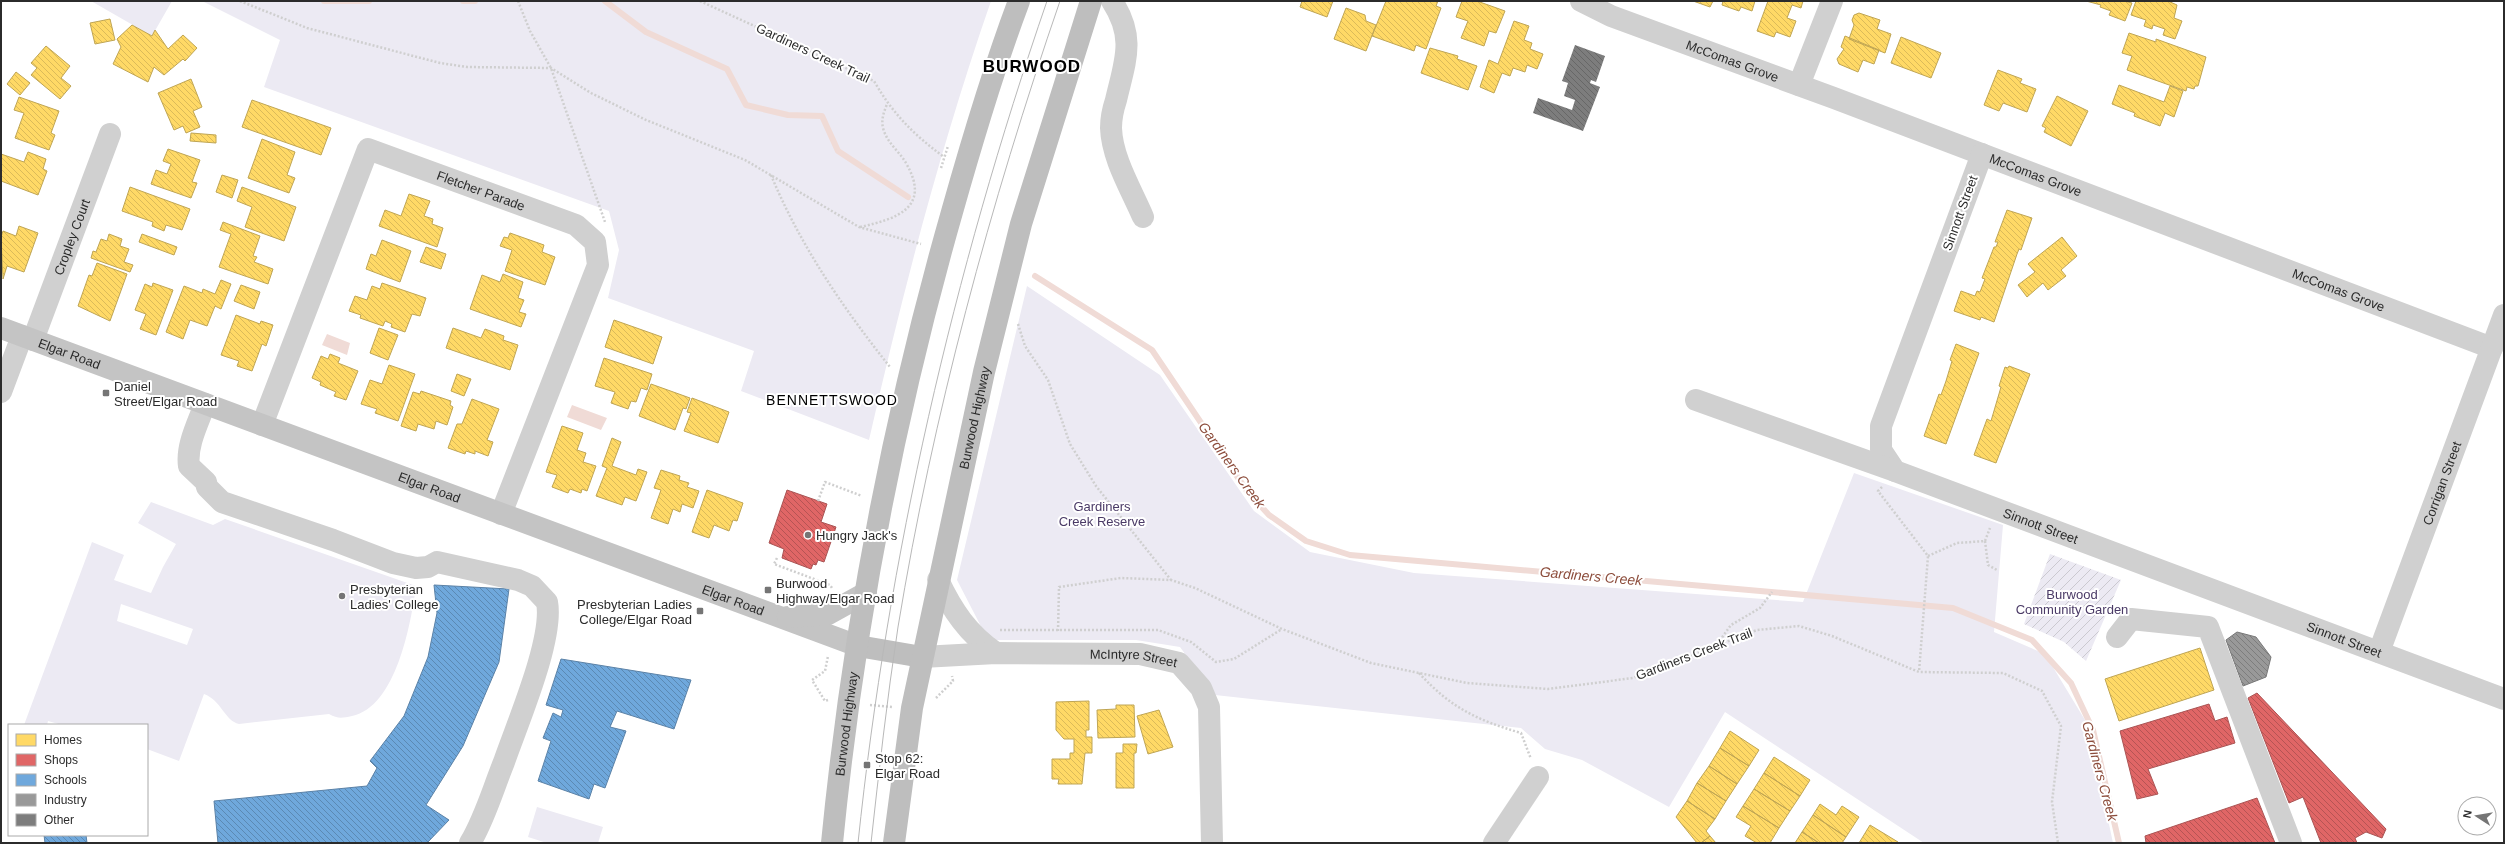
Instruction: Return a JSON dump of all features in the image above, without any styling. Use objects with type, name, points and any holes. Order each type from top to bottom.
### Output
[{"type":"highway","name":"Burwood Highway","points":[[832,843],[858,646],[887,475],[928,295],[978,120],[1019,1]]},
{"type":"highway","name":"Burwood Highway","points":[[894,843],[912,708],[922,657],[938,580],[1006,282],[1048,134],[1091,1]]},
{"type":"highway","points":[[858,646],[922,657]]},
{"type":"main road","name":"Elgar Road","points":[[1,328],[858,646]]},
{"type":"main road","points":[[781,618],[828,614],[866,593]]},
{"type":"street","points":[[1112,1],[1124,23],[1128,48],[1113,110],[1111,127],[1113,142],[1143,217]]},
{"type":"street","name":"McComas Grove","points":[[1581,1],[1611,16],[1799,85],[2492,348]]},
{"type":"street","points":[[1799,85],[1832,1]]},
{"type":"street","name":"Cropley Court","points":[[1,392],[28,338],[110,134]]},
{"type":"street","name":"Fletcher Parade","points":[[262,425],[368,149],[576,226],[595,242]]},
{"type":"street","name":"Sinnott Street","points":[[1982,154],[1881,426],[1881,450],[1895,471],[1998,508],[2504,699]]},
{"type":"street","points":[[501,514],[598,265],[595,242]]},
{"type":"street","name":"Corrigan Street","points":[[2379,652],[2504,315]]},
{"type":"street","points":[[1696,400],[1895,471]]},
{"type":"street","points":[[205,404],[191,445],[188,466],[206,482],[207,487],[222,502],[393,563],[416,568],[428,567],[437,562],[518,580],[532,586],[547,602],[547,625],[527,699],[485,811],[470,843]]},
{"type":"street","points":[[938,580],[950,602],[973,635],[996,653]]},
{"type":"street","points":[[2117,637],[2131,619],[2208,628],[2291,843]]},
{"type":"street","name":"McIntyre Street","points":[[922,657],[996,653],[1140,654],[1179,663],[1201,688],[1209,707],[1212,843]]},
{"type":"street","points":[[1494,843],[1538,776]]},
{"type":"path","points":[[240,1],[307,28],[440,63],[467,67],[551,68],[591,93],[646,120],[745,160],[859,228],[921,244]]},
{"type":"path","name":"Gardiners Creek Trail","points":[[700,1],[874,81],[887,104],[921,141],[944,157]]},
{"type":"path","points":[[518,3],[530,31],[551,68],[599,201],[607,233],[595,242]]},
{"type":"path","points":[[859,228],[886,222],[904,212],[912,201],[916,186],[906,163],[888,141],[883,128],[883,115],[887,104]]},
{"type":"path","points":[[771,175],[788,217],[846,310],[890,367]]},
{"type":"path","points":[[1018,323],[1026,346],[1048,380],[1070,444],[1096,486],[1171,580]]},
{"type":"path","points":[[1895,471],[1878,491],[1928,556],[1919,672]]},
{"type":"path","points":[[818,501],[825,482],[862,496]]},
{"type":"path","points":[[1998,508],[1985,541],[1988,565],[1998,570]]},
{"type":"path","points":[[1928,556],[1957,543],[1985,541]]},
{"type":"path","points":[[777,558],[774,564],[830,585],[835,594]]},
{"type":"path","name":"Gardiners Creek Trail","points":[[995,630],[1058,631],[1059,587],[1121,578],[1171,580],[1195,588],[1282,629],[1371,663],[1467,683],[1548,689],[1634,678],[1757,630],[1799,626],[1832,636],[1919,672],[2003,674],[2042,690],[2061,726],[2052,802],[2058,843]]},
{"type":"path","points":[[1714,647],[1731,625],[1760,608],[1772,592]]},
{"type":"path","points":[[833,637],[825,672],[812,680],[825,701],[834,698],[874,706],[912,708]]},
{"type":"path","points":[[1418,673],[1438,694],[1482,721],[1521,734],[1538,776]]},
{"type":"green space","points":[[91,1],[172,1],[152,36]]},
{"type":"green space","points":[[202,1],[991,1],[939,164],[895,329],[869,440],[741,391],[754,351],[608,298],[619,250],[609,211],[264,87],[280,40]]},
{"type":"green space","name":"Gardiners Creek Reserve","points":[[1027,286],[1160,375],[1254,511],[1310,552],[1414,573],[1803,602],[1854,473],[2003,525],[1994,632],[2045,654],[2088,725],[2113,843],[1924,843],[1725,712],[1669,807],[1582,760],[1545,749],[1521,728],[1215,695],[1180,647],[1136,640],[988,640],[957,580]]},
{"type":"green space","points":[[151,502],[213,525],[225,519],[416,586],[410,621],[399,662],[380,697],[367,709],[349,717],[343,718],[329,714],[239,724],[230,719],[215,701],[204,694],[179,761],[148,749],[148,724],[58,724],[48,721],[47,724],[24,724],[92,542],[124,555],[114,580],[151,593],[176,544],[138,523]],"holes":[[[121,604],[193,629],[187,645],[117,621]]]},
{"type":"green space","name":"Burwood Community Garden","points":[[2050,554],[2121,580],[2086,661],[2064,642],[2024,624]]},
{"type":"green space","points":[[537,807],[603,827],[598,843],[547,843],[528,837]]},
{"type":"shaded area","points":[[327,334],[350,343],[347,355],[322,345]]},
{"type":"shaded area","points":[[572,405],[607,418],[601,430],[567,417]]},
{"type":"building: Homes","points":[[1302,1],[1333,1],[1327,17],[1300,7]]},
{"type":"building: Homes","points":[[1386,1],[1438,1],[1436,6],[1441,8],[1426,49],[1416,45],[1414,51],[1372,36]]},
{"type":"building: Homes","points":[[1462,1],[1477,1],[1505,11],[1496,33],[1489,31],[1484,46],[1461,38],[1468,21],[1456,17]]},
{"type":"building: Homes","points":[[1693,1],[1713,1],[1710,7]]},
{"type":"building: Homes","points":[[1723,1],[1755,1],[1752,11],[1741,7],[1739,11],[1722,5]]},
{"type":"building: Homes","points":[[1768,1],[1803,1],[1801,8],[1792,5],[1787,18],[1796,21],[1790,37],[1776,32],[1774,37],[1757,31]]},
{"type":"building: Homes","points":[[2086,1],[2124,1],[2132,3],[2125,21],[2109,15],[2111,11],[2100,7],[2101,5]]},
{"type":"building: Homes","points":[[2136,1],[2168,1],[2177,5],[2174,18],[2182,21],[2175,39],[2163,35],[2165,29],[2153,25],[2152,29],[2144,26],[2146,20],[2131,15]]},
{"type":"building: Homes","points":[[1346,8],[1365,15],[1366,21],[1376,25],[1366,51],[1334,39]]},
{"type":"building: Homes","points":[[1859,13],[1880,20],[1877,29],[1891,34],[1885,53],[1849,39],[1854,25],[1852,20],[1854,15]]},
{"type":"building: Homes","points":[[110,19],[115,40],[95,44],[90,23]]},
{"type":"building: Homes","points":[[1514,21],[1529,26],[1524,40],[1532,43],[1530,49],[1543,54],[1537,69],[1527,65],[1525,72],[1513,68],[1510,76],[1502,73],[1494,93],[1480,87],[1489,60],[1498,64]]},
{"type":"building: Homes","points":[[132,25],[152,36],[155,30],[168,49],[183,35],[197,48],[185,61],[183,59],[164,75],[154,67],[148,82],[113,64],[121,47],[117,39]]},
{"type":"building: Homes","points":[[2129,33],[2156,42],[2156,39],[2206,57],[2198,86],[2195,86],[2194,89],[2187,87],[2186,91],[2127,70],[2132,56],[2122,53]]},
{"type":"building: Homes","points":[[1845,36],[1879,50],[1874,64],[1863,60],[1858,72],[1839,64],[1837,59],[1844,49],[1841,47]]},
{"type":"building: Homes","points":[[1901,37],[1941,53],[1931,78],[1891,63]]},
{"type":"building: Homes","points":[[46,46],[70,66],[61,78],[71,86],[60,99],[31,75],[37,68],[31,63]]},
{"type":"building: Homes","points":[[1430,48],[1458,56],[1457,59],[1477,66],[1468,90],[1421,73]]},
{"type":"building: Homes","points":[[1998,70],[2022,79],[2020,83],[2036,89],[2027,112],[2003,103],[1999,111],[1984,105]]},
{"type":"building: Homes","points":[[16,72],[30,83],[20,95],[7,84]]},
{"type":"building: Homes","points":[[191,79],[202,107],[193,111],[200,127],[186,133],[183,126],[174,130],[158,93]]},
{"type":"building: Homes","points":[[2119,85],[2164,102],[2170,86],[2183,91],[2174,117],[2165,113],[2160,126],[2134,116],[2135,113],[2112,104]]},
{"type":"building: Homes","points":[[2057,96],[2088,111],[2071,146],[2044,132],[2046,128],[2042,126]]},
{"type":"building: Homes","points":[[19,97],[59,111],[51,133],[55,135],[49,150],[15,138],[24,113],[14,110]]},
{"type":"building: Homes","points":[[252,100],[331,128],[321,155],[242,127]]},
{"type":"building: Homes","points":[[191,133],[216,135],[216,143],[190,141]]},
{"type":"building: Homes","points":[[262,139],[295,152],[287,175],[295,178],[289,193],[248,178]]},
{"type":"building: Homes","points":[[168,149],[200,160],[192,182],[197,183],[191,198],[151,184],[156,170],[167,174],[171,164],[163,161]]},
{"type":"building: Homes","points":[[28,152],[46,159],[43,169],[47,171],[38,195],[1,181],[1,154],[24,162]]},
{"type":"building: Homes","points":[[222,175],[238,180],[232,198],[216,192]]},
{"type":"building: Homes","points":[[130,187],[190,209],[182,230],[166,225],[164,231],[152,226],[153,222],[122,211]]},
{"type":"building: Homes","points":[[242,187],[296,207],[284,241],[245,227],[252,207],[237,201]]},
{"type":"building: Homes","points":[[409,194],[430,201],[424,216],[433,219],[432,224],[443,228],[437,247],[379,226],[385,210],[401,216]]},
{"type":"building: Homes","points":[[2007,210],[2032,218],[2021,250],[2019,249],[2017,254],[1994,322],[1981,317],[1980,320],[1954,311],[1961,291],[1975,296],[1977,291],[1980,292],[1985,279],[1982,278],[1994,247],[1996,247],[1998,242],[1995,242]]},
{"type":"building: Homes","points":[[223,222],[260,236],[253,256],[257,257],[254,262],[273,269],[268,284],[219,267],[231,234],[220,230]]},
{"type":"building: Homes","points":[[19,226],[38,233],[24,272],[7,266],[3,279],[1,237],[3,231],[16,236]]},
{"type":"building: Homes","points":[[510,233],[544,245],[542,252],[555,257],[545,285],[505,271],[512,250],[500,246],[504,237],[508,238]]},
{"type":"building: Homes","points":[[109,234],[122,239],[120,246],[129,249],[124,262],[133,265],[130,272],[91,258],[93,251],[96,252],[101,239],[107,241]]},
{"type":"building: Homes","points":[[142,234],[177,247],[174,255],[139,242]]},
{"type":"building: Homes","points":[[2062,237],[2077,256],[2061,270],[2066,276],[2048,290],[2043,283],[2027,297],[2018,285],[2035,272],[2028,264]]},
{"type":"building: Homes","points":[[382,240],[411,251],[400,282],[366,269],[371,254],[376,256]]},
{"type":"building: Homes","points":[[426,247],[446,254],[441,269],[420,262]]},
{"type":"building: Homes","points":[[97,263],[127,274],[110,321],[78,306],[89,275],[92,276]]},
{"type":"building: Homes","points":[[503,274],[523,282],[518,298],[524,300],[519,312],[526,314],[521,327],[470,309],[482,275],[500,282]]},
{"type":"building: Homes","points":[[221,280],[231,284],[221,309],[215,306],[207,326],[190,320],[183,339],[166,332],[184,286],[202,293],[203,289],[215,294]]},
{"type":"building: Homes","points":[[153,283],[173,290],[156,335],[140,329],[146,314],[135,310],[145,284],[152,287]]},
{"type":"building: Homes","points":[[382,283],[426,298],[420,316],[412,314],[405,332],[391,327],[392,324],[385,321],[383,326],[360,318],[361,315],[349,311],[355,296],[367,300],[372,286],[380,289]]},
{"type":"building: Homes","points":[[241,285],[260,292],[254,309],[234,301]]},
{"type":"building: Homes","points":[[236,315],[260,324],[261,321],[273,325],[266,346],[262,344],[252,371],[237,366],[239,361],[221,355]]},
{"type":"building: Homes","points":[[614,320],[662,337],[653,364],[605,347]]},
{"type":"building: Homes","points":[[379,328],[398,335],[388,360],[370,353]]},
{"type":"building: Homes","points":[[453,328],[481,338],[485,329],[504,336],[503,340],[518,345],[510,370],[446,348]]},
{"type":"building: Homes","points":[[1956,344],[1979,353],[1946,444],[1924,436],[1939,394],[1941,395],[1946,381],[1952,361],[1950,360]]},
{"type":"building: Homes","points":[[330,354],[340,358],[338,363],[358,371],[346,400],[334,396],[336,392],[320,385],[321,382],[312,378],[321,356],[328,359]]},
{"type":"building: Homes","points":[[604,358],[652,374],[647,390],[641,388],[636,402],[631,401],[628,409],[611,403],[615,392],[595,386]]},
{"type":"building: Homes","points":[[389,365],[415,374],[398,421],[375,413],[377,409],[361,404],[370,380],[382,384]]},
{"type":"building: Homes","points":[[2009,366],[2030,374],[1996,463],[1974,455],[1987,419],[1991,421],[2005,367],[2008,368]]},
{"type":"building: Homes","points":[[457,374],[471,379],[464,396],[451,391]]},
{"type":"building: Homes","points":[[651,384],[690,398],[686,409],[683,408],[675,430],[639,416]]},
{"type":"building: Homes","points":[[421,391],[451,401],[450,405],[453,407],[447,425],[436,421],[434,429],[418,424],[416,431],[401,426],[413,392],[420,394]]},
{"type":"building: Homes","points":[[692,398],[729,412],[718,443],[684,431],[691,413],[687,412]]},
{"type":"building: Homes","points":[[472,399],[499,409],[487,440],[493,442],[488,456],[475,451],[475,454],[466,451],[465,454],[448,448],[457,424],[462,424]]},
{"type":"building: Homes","points":[[562,426],[583,433],[577,450],[586,453],[583,462],[596,466],[587,491],[582,489],[581,493],[570,489],[568,493],[552,487],[557,475],[546,472]]},
{"type":"building: Homes","points":[[612,438],[621,442],[612,466],[636,475],[638,469],[647,472],[636,501],[625,497],[622,505],[596,496],[607,468],[602,466]]},
{"type":"building: Homes","points":[[661,470],[680,476],[679,480],[689,483],[687,487],[699,491],[693,508],[682,504],[680,512],[673,509],[668,524],[651,518],[661,490],[654,488]]},
{"type":"building: Homes","points":[[707,490],[743,503],[737,521],[733,520],[729,531],[714,525],[709,538],[692,532]]},
{"type":"building: Homes","points":[[2200,648],[2214,690],[2119,721],[2105,679]]},
{"type":"building: Homes","points":[[1089,701],[1089,730],[1086,730],[1086,737],[1092,737],[1092,753],[1085,753],[1082,784],[1058,784],[1059,779],[1052,779],[1052,759],[1070,759],[1070,753],[1074,753],[1074,739],[1064,739],[1056,730],[1056,702]]},
{"type":"building: Homes","points":[[1116,705],[1134,705],[1135,737],[1098,738],[1097,710],[1116,709]]},
{"type":"building: Homes","points":[[1159,710],[1173,747],[1148,754],[1137,716]]},
{"type":"building: Homes","points":[[1730,731],[1759,750],[1749,766],[1720,748]]},
{"type":"building: Homes","points":[[1123,744],[1137,744],[1136,753],[1134,753],[1134,788],[1116,788],[1116,753],[1123,753]]},
{"type":"building: Homes","points":[[1720,748],[1749,766],[1737,784],[1709,766]]},
{"type":"building: Homes","points":[[1774,757],[1810,780],[1800,796],[1764,773]]},
{"type":"building: Homes","points":[[1709,766],[1737,784],[1726,801],[1697,783]]},
{"type":"building: Homes","points":[[1764,773],[1800,796],[1790,811],[1754,789]]},
{"type":"building: Homes","points":[[1697,783],[1726,801],[1715,819],[1687,801]]},
{"type":"building: Homes","points":[[1754,789],[1790,811],[1779,828],[1743,806]]},
{"type":"building: Homes","points":[[1687,801],[1715,819],[1706,831],[1710,836],[1701,843],[1697,843],[1676,817]]},
{"type":"building: Homes","points":[[1820,804],[1836,815],[1842,806],[1859,817],[1846,837],[1813,815]]},
{"type":"building: Homes","points":[[1743,806],[1779,828],[1770,843],[1757,843],[1745,836],[1751,826],[1736,817]]},
{"type":"building: Homes","points":[[1813,815],[1846,837],[1842,843],[1819,843],[1802,832]]},
{"type":"building: Homes","points":[[1870,825],[1898,842],[1859,843]]},
{"type":"building: Homes","points":[[1802,832],[1819,843],[1795,843]]},
{"type":"building: Homes","points":[[1710,836],[1716,843],[1701,843]]},
{"type":"building: Shops","points":[[787,490],[827,504],[821,522],[836,527],[824,562],[818,560],[816,565],[813,564],[811,569],[782,558],[784,549],[769,543]]},
{"type":"building: Shops","points":[[2257,693],[2386,829],[2382,838],[2366,832],[2355,838],[2357,843],[2321,843],[2303,797],[2289,803],[2248,698]]},
{"type":"building: Shops","points":[[2209,704],[2215,721],[2227,717],[2235,743],[2148,769],[2158,794],[2137,799],[2120,731]]},
{"type":"building: Shops","points":[[2257,798],[2275,843],[2146,843],[2145,836]]},
{"type":"building: Schools","points":[[434,585],[509,589],[499,662],[463,746],[426,805],[449,820],[427,843],[218,843],[214,801],[367,786],[377,768],[370,761],[404,716],[428,657],[437,613]]},
{"type":"building: Schools","points":[[561,659],[691,680],[674,729],[617,711],[610,727],[626,731],[605,788],[594,784],[589,799],[538,781],[551,741],[543,738],[553,713],[561,717],[563,710],[546,705]]},
{"type":"building: Schools","points":[[44,836],[86,836],[87,843],[45,843]]},
{"type":"building: Industry","points":[[2237,632],[2256,637],[2271,657],[2266,677],[2243,686],[2226,640]]},
{"type":"building: Other","points":[[1575,45],[1605,56],[1596,82],[1591,80],[1590,83],[1600,87],[1583,131],[1533,113],[1538,98],[1572,110],[1575,100],[1564,96],[1568,83],[1562,81]]},
{"type":"waterway","name":"Gardiners Creek","points":[[324,1],[369,1]]},
{"type":"waterway","name":"Gardiners Creek","points":[[463,1],[475,1]]},
{"type":"waterway","name":"Gardiners Creek","points":[[605,1],[646,32],[727,69],[746,105],[788,115],[822,116],[838,151],[908,197]]},
{"type":"waterway","name":"Gardiners Creek","points":[[1035,276],[1152,350],[1247,491],[1269,515],[1306,541],[1350,555],[1953,608],[2032,640],[2071,683],[2093,730],[2119,843]]},
{"type":"tram line","points":[[858,843],[871,736],[887,629],[906,522],[928,417],[982,207],[1013,104],[1047,1]]},
{"type":"tram line","points":[[871,843],[898,627],[928,468],[946,389],[987,232],[1034,77],[1060,1]]},
{"type":"place","name":"Daniel Street/Elgar Road","points":[[106,393]]},
{"type":"place","name":"Hungry Jack's","points":[[808,535]]},
{"type":"place","name":"Burwood Highway/Elgar Road","points":[[768,590]]},
{"type":"place","name":"Presbyterian Ladies' College","points":[[342,596]]},
{"type":"place","name":"Presbyterian Ladies College/Elgar Road","points":[[700,611]]},
{"type":"place","name":"Stop 62: Elgar Road","points":[[867,765]]},
{"type":"district","name":"BURWOOD","points":[[1032,66]]},
{"type":"district","name":"BENNETTSWOOD","points":[[832,400]]}]
